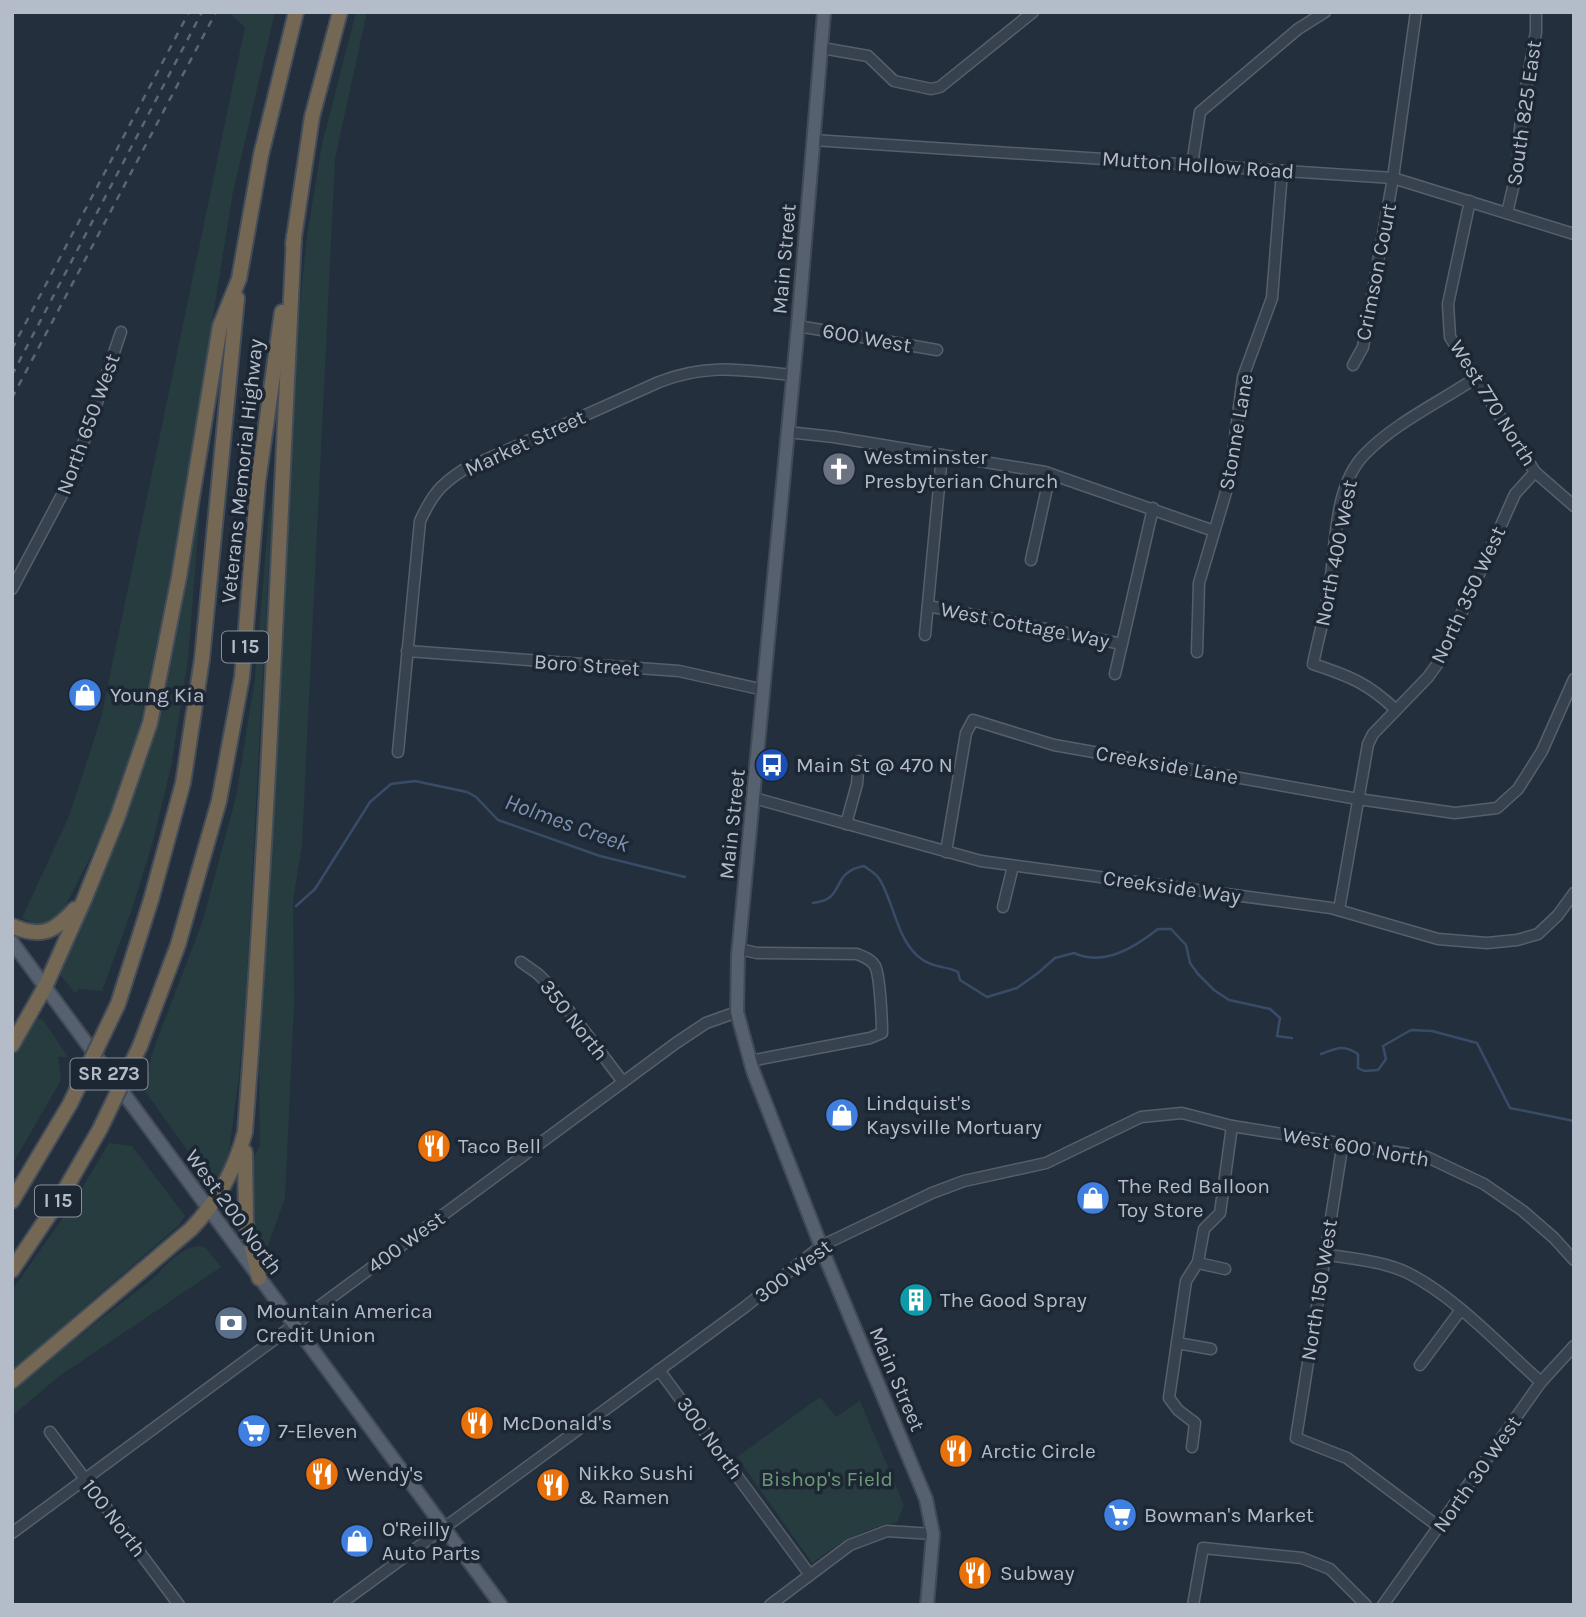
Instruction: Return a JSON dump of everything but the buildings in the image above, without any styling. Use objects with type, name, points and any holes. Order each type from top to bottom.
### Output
[{"type":"highway","name":"I 15","points":[[239,279],[274,99],[296,12]]},
{"type":"highway","name":"Veterans Memorial Highway","points":[[12,1270],[59,1200],[100,1129],[140,1046],[178,945],[219,801],[243,677],[258,482],[312,117],[340,12]]},
{"type":"highway","points":[[259,1278],[246,1223],[245,1132],[266,831],[294,237]]},
{"type":"highway","name":"Veterans Memorial Highway","points":[[12,1201],[70,1104],[118,1004],[151,900],[183,783],[202,659],[239,279]]},
{"type":"highway","points":[[12,1045],[45,987],[84,900],[118,816],[149,723],[179,577],[220,326],[239,279]]},
{"type":"highway","points":[[12,926],[23,931],[43,933],[62,922],[84,900]]},
{"type":"highway","points":[[12,1381],[191,1228],[209,1209],[230,1177],[245,1132]]},
{"type":"main road","name":"Main Street","points":[[824,12],[739,949],[737,1012],[750,1061],[821,1246],[926,1499],[933,1534],[927,1605]]},
{"type":"main road","name":"West 200 North","points":[[12,942],[500,1605]]},
{"type":"street","points":[[822,48],[867,56],[894,81],[931,89],[940,87],[1032,12]]},
{"type":"street","points":[[1192,165],[1200,112],[1298,29],[1325,12]]},
{"type":"street","name":"Crimson Court","points":[[1353,365],[1363,347],[1393,178],[1416,12]]},
{"type":"street","name":"South 825 East","points":[[1507,213],[1517,171],[1521,116],[1536,32],[1536,12]]},
{"type":"street","name":"Mutton Hollow Road","points":[[813,140],[1393,178],[1574,234]]},
{"type":"street","name":"Stonne Lane","points":[[1197,652],[1199,583],[1229,482],[1243,377],[1272,298],[1282,171]]},
{"type":"street","name":"West 770 North","points":[[1470,201],[1448,303],[1450,337],[1535,472],[1574,506]]},
{"type":"street","name":"600 West","points":[[797,326],[937,349]]},
{"type":"street","name":"North 650 West","points":[[12,589],[72,476],[121,332]]},
{"type":"street","name":"Market Street","points":[[398,752],[420,521],[429,501],[442,484],[463,470],[685,372],[717,368],[792,375]]},
{"type":"street","name":"North 400 West","points":[[1396,710],[1374,690],[1351,677],[1313,664],[1329,591],[1342,498],[1349,475],[1364,455],[1389,433],[1474,379]]},
{"type":"street","points":[[787,432],[834,437],[1051,474],[1214,531]]},
{"type":"street","points":[[925,635],[942,455]]},
{"type":"street","name":"North 350 West","points":[[1339,910],[1368,744],[1373,734],[1428,677],[1441,659],[1515,494],[1535,472]]},
{"type":"street","points":[[1031,560],[1051,474]]},
{"type":"street","points":[[1115,674],[1153,508]]},
{"type":"street","name":"West Cottage Way","points":[[928,606],[1122,644]]},
{"type":"street","name":"Boro Street","points":[[407,651],[679,671],[764,690]]},
{"type":"street","name":"Creekside Lane","points":[[946,852],[965,733],[973,720],[1054,745],[1357,799],[1455,813],[1497,808],[1518,789],[1542,751],[1574,679]]},
{"type":"street","points":[[846,824],[855,794],[859,761]]},
{"type":"street","name":"Creekside Way","points":[[754,798],[946,852],[1013,866],[1339,910],[1438,939],[1487,943],[1517,940],[1538,934],[1558,915],[1574,893]]},
{"type":"street","points":[[1003,907],[1013,866]]},
{"type":"street","points":[[739,949],[757,953],[857,954],[867,958],[876,967],[882,1024],[881,1033],[870,1038],[750,1061]]},
{"type":"street","name":"350 North","points":[[521,962],[551,987],[623,1082]]},
{"type":"street","name":"400 West","points":[[12,1533],[623,1082],[706,1023],[737,1012]]},
{"type":"street","name":"300 West","points":[[339,1605],[659,1370],[821,1246],[932,1192],[964,1181],[1046,1163],[1142,1117],[1182,1113],[1232,1126]]},
{"type":"street","points":[[1192,1447],[1195,1423],[1178,1410],[1169,1398],[1186,1281],[1198,1263],[1204,1229],[1220,1213],[1232,1126]]},
{"type":"street","name":"West 600 North","points":[[1232,1126],[1427,1157],[1484,1184],[1554,1238],[1574,1260]]},
{"type":"street","name":"North 150 West","points":[[1343,1142],[1296,1438],[1347,1458],[1439,1527]]},
{"type":"street","points":[[1224,1185],[1237,1188]]},
{"type":"street","points":[[1324,1254],[1386,1265],[1407,1272],[1489,1332],[1541,1382]]},
{"type":"street","points":[[1198,1263],[1225,1269]]},
{"type":"street","points":[[1420,1365],[1460,1311]]},
{"type":"street","points":[[1177,1343],[1211,1349]]},
{"type":"street","name":"North 30 West","points":[[1383,1605],[1541,1382],[1574,1346]]},
{"type":"street","name":"300 North","points":[[659,1370],[810,1575]]},
{"type":"street","name":"100 North","points":[[50,1432],[179,1605]]},
{"type":"street","points":[[770,1605],[850,1545],[887,1531],[933,1534]]},
{"type":"street","points":[[1192,1605],[1203,1548],[1302,1558],[1330,1569],[1366,1605]]},
{"type":"green space","points":[[228,12],[275,12],[233,192],[173,564],[139,728],[108,822],[61,915],[45,926],[44,923],[35,924],[22,918],[69,816],[101,718],[245,27]]},
{"type":"green space","points":[[356,12],[367,12],[335,159],[302,844],[293,901],[294,1005],[285,1198],[264,1256],[257,1249],[250,1202],[253,1157],[260,1146],[259,1072],[284,635],[297,333],[307,236],[322,144]]},
{"type":"green space","points":[[201,496],[188,659],[171,767],[153,841],[102,991],[79,989],[75,993],[58,972],[110,859],[142,770],[151,740]]},
{"type":"green space","points":[[272,502],[246,994],[239,1076],[227,1167],[217,1176],[208,1179],[145,1091],[151,1056],[203,920],[236,797],[255,678]]},
{"type":"green space","points":[[36,1018],[43,1020],[68,1057],[58,1057],[61,1080],[12,1165],[12,1059],[31,1021]]},
{"type":"green space","points":[[109,1143],[132,1146],[185,1216],[179,1225],[12,1370],[12,1290],[72,1205]]},
{"type":"green space","points":[[200,1246],[206,1248],[221,1267],[58,1377],[12,1416],[12,1389],[156,1276],[175,1256]]},
{"type":"green space","name":"Bishop's Field","points":[[820,1397],[836,1417],[860,1401],[904,1505],[897,1522],[852,1537],[812,1563],[737,1457]]},
{"type":"waterway","name":"Holmes Creek","points":[[296,906],[315,889],[370,802],[391,784],[415,781],[467,792],[476,797],[498,820],[600,856],[685,877]]},
{"type":"waterway","name":"Holmes Creek","points":[[813,903],[831,897],[846,874],[864,866],[880,880],[902,934],[914,953],[927,963],[958,972],[960,980],[987,997],[1017,988],[1055,958],[1074,953],[1085,957],[1108,956],[1129,948],[1158,929],[1171,929],[1186,945],[1190,963],[1214,990],[1229,1000],[1270,1009],[1280,1018],[1277,1036],[1292,1038]]},
{"type":"waterway","name":"Holmes Creek","points":[[1321,1054],[1336,1049],[1348,1049],[1358,1054],[1358,1068],[1364,1071],[1378,1070],[1386,1059],[1383,1046],[1411,1030],[1432,1031],[1477,1043],[1510,1108],[1574,1121]]},
{"type":"railway","points":[[12,349],[189,12]]},
{"type":"railway","points":[[12,375],[202,12]]},
{"type":"railway","points":[[12,398],[216,12]]},
{"type":"place","name":"Westminster Presbyterian Church","points":[[839,469]]},
{"type":"place","name":"Young Kia","points":[[85,695]]},
{"type":"place","name":"Main St @ 470 N","points":[[772,765]]},
{"type":"place","name":"Lindquist's Kaysville Mortuary","points":[[842,1115]]},
{"type":"place","name":"Taco Bell","points":[[434,1146]]},
{"type":"place","name":"The Red Balloon Toy Store","points":[[1093,1198]]},
{"type":"place","name":"The Good Spray","points":[[916,1300]]},
{"type":"place","name":"Mountain America Credit Union","points":[[231,1323]]},
{"type":"place","name":"McDonald's","points":[[477,1423]]},
{"type":"place","name":"7-Eleven","points":[[254,1431]]},
{"type":"place","name":"Arctic Circle","points":[[956,1451]]},
{"type":"place","name":"Wendy's","points":[[322,1474]]},
{"type":"place","name":"Nikko Sushi & Ramen","points":[[553,1485]]},
{"type":"place","name":"Bowman's Market","points":[[1120,1515]]},
{"type":"place","name":"O'Reilly Auto Parts","points":[[357,1541]]},
{"type":"place","name":"Subway","points":[[975,1573]]}]
